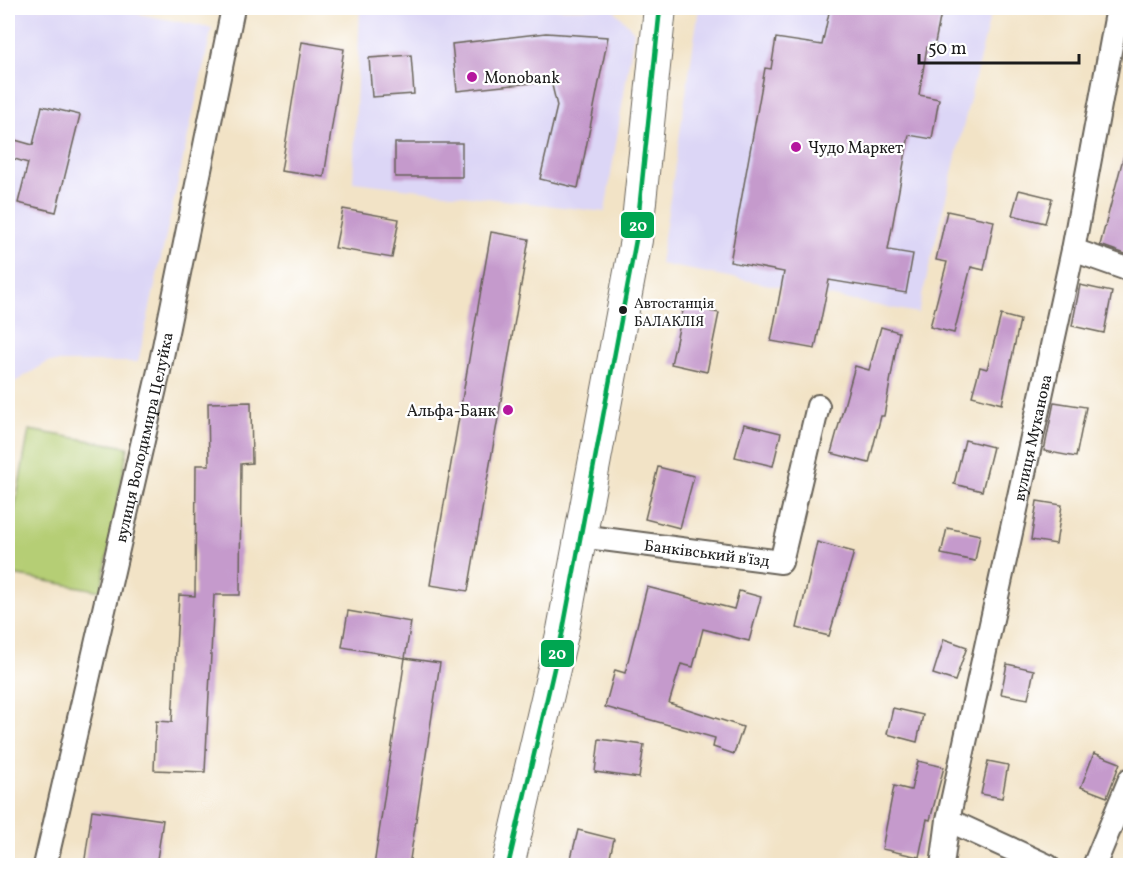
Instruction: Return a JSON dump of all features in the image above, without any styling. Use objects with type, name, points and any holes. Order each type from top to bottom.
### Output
[{"type":"street","name":"вулиця Володимира Целуйка","points":[[45,866],[159,371],[233,8]]},
{"type":"street","points":[[508,866],[563,630],[636,240],[660,8]]},
{"type":"street","name":"вулиця Муканова","points":[[942,866],[948,820],[1073,250],[1118,8]]},
{"type":"street","points":[[1073,250],[1131,270]]},
{"type":"street","name":"Банківський в'їзд","points":[[580,536],[781,562],[818,406]]},
{"type":"street","points":[[1094,866],[1131,779]]},
{"type":"street","points":[[948,820],[1048,866]]},
{"type":"shaded area","points":[[8,8],[107,8],[212,28],[138,362],[48,362],[8,386]]},
{"type":"shaded area","points":[[699,8],[992,8],[918,313],[660,264]]},
{"type":"shaded area","points":[[360,9],[613,9],[634,31],[605,212],[353,182]]},
{"type":"green space","points":[[29,430],[128,447],[101,591],[8,574],[8,546]]},
{"type":"building","points":[[830,8],[942,8],[934,48],[927,47],[919,95],[939,99],[932,139],[909,135],[888,250],[913,254],[906,293],[829,280],[815,349],[771,341],[784,272],[730,262],[765,68],[771,69],[776,38],[822,45]]},
{"type":"building","points":[[546,33],[608,37],[578,188],[540,179],[557,106],[551,81],[457,91],[452,44]]},
{"type":"building","points":[[302,42],[344,49],[324,177],[281,171]]},
{"type":"building","points":[[411,55],[414,94],[372,97],[369,58]]},
{"type":"building","points":[[42,106],[80,115],[56,212],[18,203],[28,163],[8,157],[8,138],[33,145]]},
{"type":"building","points":[[395,143],[462,143],[462,177],[395,177]]},
{"type":"building","points":[[1125,151],[1131,152],[1131,256],[1100,245]]},
{"type":"building","points":[[1019,190],[1052,198],[1045,223],[1012,215]]},
{"type":"building","points":[[343,209],[399,219],[392,258],[335,248]]},
{"type":"building","points":[[947,211],[994,221],[984,270],[971,267],[954,333],[930,327],[947,262],[936,260]]},
{"type":"building","points":[[491,232],[529,239],[468,591],[430,585]]},
{"type":"building","points":[[1080,285],[1112,292],[1104,333],[1072,326]]},
{"type":"building","points":[[684,306],[719,313],[707,372],[671,364]]},
{"type":"building","points":[[1001,315],[1020,320],[1002,404],[972,396],[980,367],[987,369]]},
{"type":"building","points":[[881,327],[899,332],[884,416],[881,416],[869,463],[831,453],[855,366],[869,370]]},
{"type":"building","points":[[251,402],[252,463],[241,464],[240,595],[214,595],[205,772],[154,770],[156,721],[172,722],[179,595],[195,596],[196,465],[209,465],[208,403]]},
{"type":"building","points":[[1054,402],[1086,407],[1076,457],[1044,451]]},
{"type":"building","points":[[744,424],[781,433],[773,466],[735,457]]},
{"type":"building","points":[[965,440],[993,447],[982,491],[954,484]]},
{"type":"building","points":[[658,467],[694,476],[680,528],[645,519]]},
{"type":"building","points":[[1037,501],[1062,505],[1056,544],[1031,540]]},
{"type":"building","points":[[947,528],[980,535],[975,561],[941,554]]},
{"type":"building","points":[[817,542],[854,552],[829,636],[797,628]]},
{"type":"building","points":[[647,587],[734,609],[739,591],[761,597],[749,641],[703,629],[693,667],[681,664],[669,703],[743,727],[734,754],[713,747],[715,738],[605,707],[615,670],[625,673]]},
{"type":"building","points":[[348,611],[411,622],[405,658],[342,647]]},
{"type":"building","points":[[944,639],[967,647],[955,681],[933,674]]},
{"type":"building","points":[[405,658],[440,663],[409,866],[374,866]]},
{"type":"building","points":[[1007,664],[1034,670],[1028,699],[1001,694]]},
{"type":"building","points":[[893,708],[923,715],[917,742],[887,734]]},
{"type":"building","points":[[599,739],[644,745],[639,778],[595,772]]},
{"type":"building","points":[[1094,753],[1120,763],[1107,797],[1081,787]]},
{"type":"building","points":[[918,761],[944,767],[930,820],[927,819],[919,857],[882,849],[894,786],[911,790]]},
{"type":"building","points":[[988,761],[1008,765],[1002,798],[981,794]]},
{"type":"building","points":[[92,810],[163,820],[156,866],[84,866]]},
{"type":"building","points":[[578,830],[614,839],[608,866],[569,866]]},
{"type":"transit line","name":"20","points":[[508,866],[563,630],[636,240],[660,8]]},
{"type":"place","name":"Monobank","points":[[472,77]]},
{"type":"place","name":"Чудо Маркет","points":[[796,147]]},
{"type":"place","name":"Автостанція БАЛАКЛІЯ","points":[[623,310]]},
{"type":"place","name":"Альфа-Банк","points":[[508,410]]}]
